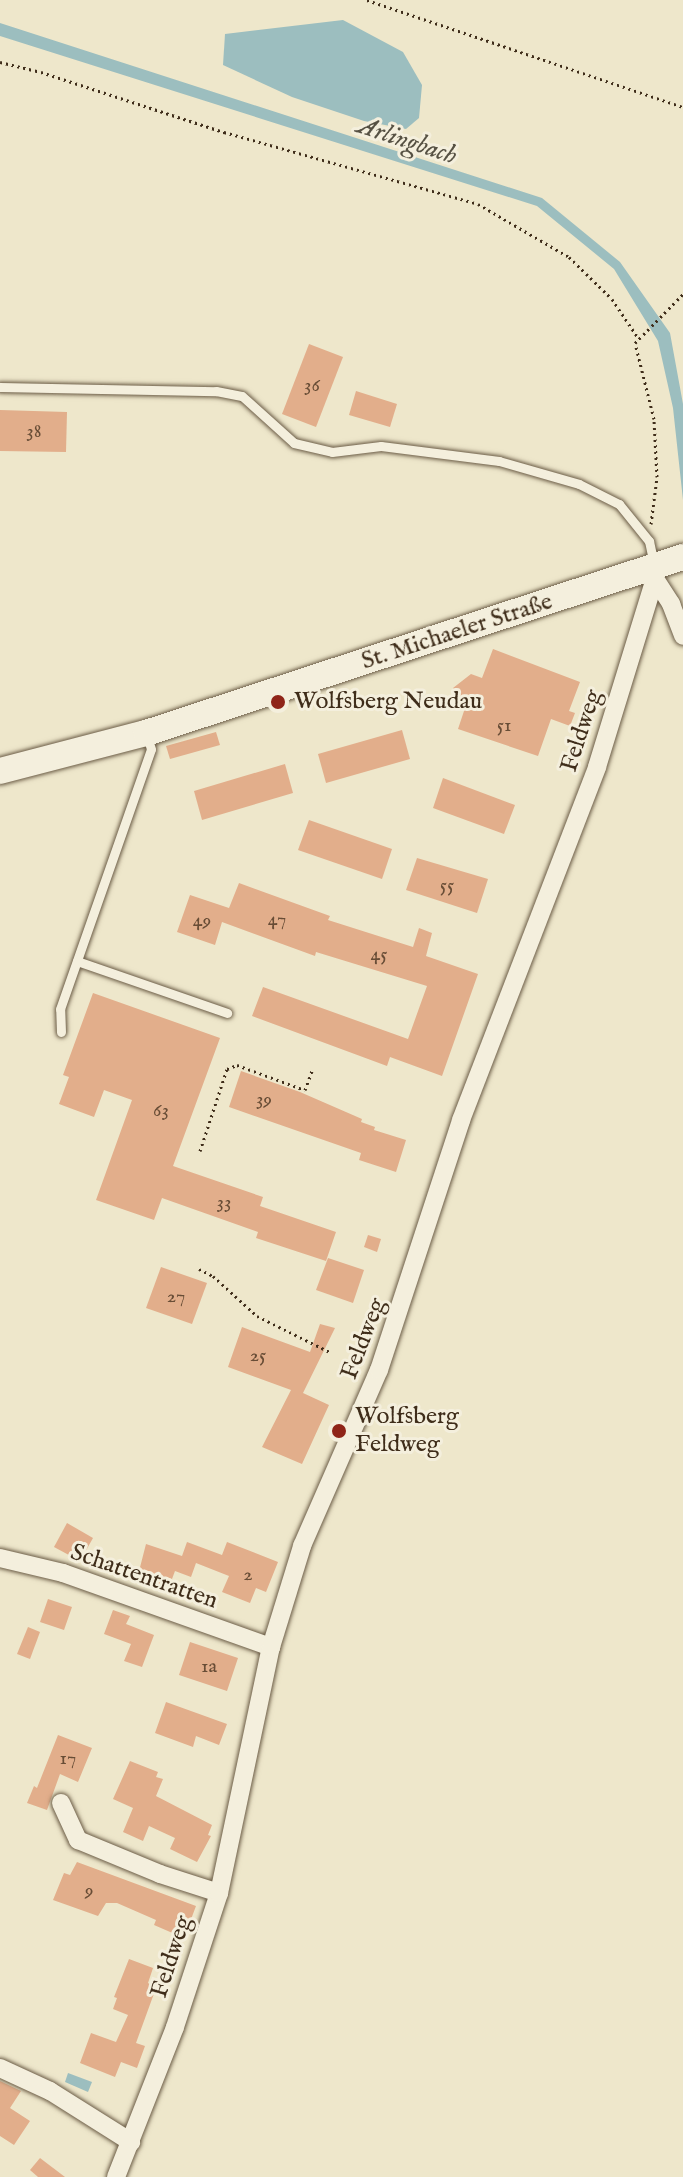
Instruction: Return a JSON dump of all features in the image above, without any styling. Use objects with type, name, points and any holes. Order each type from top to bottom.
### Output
[{"type":"main road","name":"St. Michaeler Straße","points":[[0,771],[146,733],[667,566]]},
{"type":"street","points":[[667,566],[671,604],[683,636]]},
{"type":"street","name":"Feldweg","points":[[116,2177],[219,1893],[271,1647],[302,1546],[379,1370],[461,1120],[597,767],[667,566]]},
{"type":"street","name":"Schattentratten","points":[[0,1558],[63,1573],[271,1647]]},
{"type":"street","points":[[61,1803],[78,1840],[160,1874],[219,1893]]},
{"type":"street","points":[[0,2068],[50,2091],[131,2142]]},
{"type":"lane","points":[[0,387],[216,391],[242,396],[294,443],[332,452],[381,446],[499,461],[579,484],[619,504],[667,566]]},
{"type":"lane","points":[[61,1032],[60,1009],[151,749],[146,733]]},
{"type":"lane","points":[[77,961],[227,1013]]},
{"type":"path","points":[[367,0],[683,107]]},
{"type":"path","points":[[0,62],[41,72],[252,140],[478,204],[569,257],[612,299],[639,339]]},
{"type":"path","points":[[649,541],[657,477],[654,419],[635,343],[683,294]]},
{"type":"path","points":[[200,1151],[227,1069],[237,1065],[305,1090],[313,1068]]},
{"type":"path","points":[[199,1269],[213,1276],[257,1316],[330,1352]]},
{"type":"water","points":[[343,20],[403,52],[422,85],[419,118],[406,129],[364,121],[292,97],[223,65],[225,34]]},
{"type":"water","name":"Arlingbach","points":[[0,23],[542,198],[620,262],[670,333],[683,404],[683,500],[673,408],[658,341],[614,269],[537,206],[0,36]]},
{"type":"water","points":[[68,2073],[92,2082],[88,2092],[65,2082]]},
{"type":"building","points":[[309,344],[343,357],[316,427],[282,414]]},
{"type":"building","points":[[356,391],[397,404],[390,427],[349,415]]},
{"type":"building","points":[[0,410],[67,412],[66,452],[0,451]]},
{"type":"building","points":[[493,649],[580,682],[569,711],[575,713],[570,726],[551,719],[538,756],[458,729],[466,705],[453,688],[471,674],[482,678]]},
{"type":"building","points":[[402,730],[410,759],[326,783],[318,754]]},
{"type":"building","points":[[216,732],[220,745],[170,759],[166,746]]},
{"type":"building","points":[[285,764],[293,793],[202,820],[194,791]]},
{"type":"building","points":[[443,778],[515,805],[504,834],[433,808]]},
{"type":"building","points":[[309,820],[392,849],[382,879],[298,850]]},
{"type":"building","points":[[417,858],[488,879],[477,913],[406,890]]},
{"type":"building","points":[[239,883],[330,916],[328,920],[413,947],[419,928],[432,933],[426,956],[478,974],[442,1076],[390,1057],[387,1066],[252,1016],[263,987],[408,1039],[427,986],[316,952],[315,956],[222,922],[215,945],[177,932],[190,895],[229,908]]},
{"type":"building","points":[[93,993],[220,1038],[173,1166],[263,1197],[260,1206],[336,1232],[326,1261],[256,1238],[258,1232],[162,1198],[154,1220],[96,1200],[132,1100],[104,1090],[94,1117],[59,1104],[69,1077],[63,1075]]},
{"type":"building","points":[[241,1071],[300,1092],[362,1119],[361,1122],[375,1127],[374,1130],[406,1140],[396,1172],[359,1160],[361,1153],[229,1107]]},
{"type":"building","points":[[368,1235],[381,1239],[377,1252],[364,1247]]},
{"type":"building","points":[[328,1258],[364,1270],[353,1303],[316,1290]]},
{"type":"building","points":[[161,1267],[207,1283],[192,1324],[146,1308]]},
{"type":"building","points":[[320,1324],[335,1328],[303,1393],[329,1405],[302,1464],[262,1447],[291,1390],[228,1367],[242,1327],[310,1352]]},
{"type":"building","points":[[67,1523],[93,1538],[80,1561],[54,1547]]},
{"type":"building","points":[[187,1542],[222,1555],[227,1542],[278,1562],[266,1592],[256,1588],[250,1603],[222,1592],[229,1576],[196,1563],[191,1577],[175,1571],[172,1579],[167,1577],[163,1588],[137,1579],[146,1544],[182,1556]]},
{"type":"building","points":[[48,1599],[72,1607],[64,1630],[40,1622]]},
{"type":"building","points":[[113,1610],[130,1616],[126,1624],[154,1635],[142,1667],[124,1661],[131,1644],[104,1634]]},
{"type":"building","points":[[28,1627],[40,1632],[30,1659],[17,1654]]},
{"type":"building","points":[[190,1642],[238,1658],[227,1691],[179,1675]]},
{"type":"building","points":[[166,1702],[227,1724],[219,1745],[196,1736],[193,1747],[155,1733]]},
{"type":"building","points":[[58,1735],[92,1748],[78,1782],[60,1774],[47,1810],[27,1803],[34,1786],[37,1788]]},
{"type":"building","points":[[130,1761],[158,1772],[156,1777],[163,1779],[156,1796],[212,1825],[208,1835],[211,1836],[197,1862],[170,1849],[175,1838],[149,1826],[143,1841],[123,1832],[133,1808],[113,1799]]},
{"type":"building","points":[[77,1862],[196,1906],[184,1938],[154,1925],[156,1920],[117,1903],[106,1903],[98,1916],[53,1900],[64,1873],[70,1875]]},
{"type":"building","points":[[129,1959],[153,1968],[148,1983],[156,1988],[136,2043],[145,2046],[137,2068],[121,2062],[115,2077],[80,2063],[91,2033],[116,2042],[128,2015],[113,2009],[117,1998],[114,1997]]},
{"type":"building","points":[[0,2081],[21,2091],[10,2108],[30,2121],[14,2145],[0,2136]]},
{"type":"building","points":[[40,2158],[65,2177],[38,2177],[30,2170]]},
{"type":"place","name":"Wolfsberg Neudau","points":[[278,702]]},
{"type":"place","name":"Wolfsberg Feldweg","points":[[339,1431]]}]
